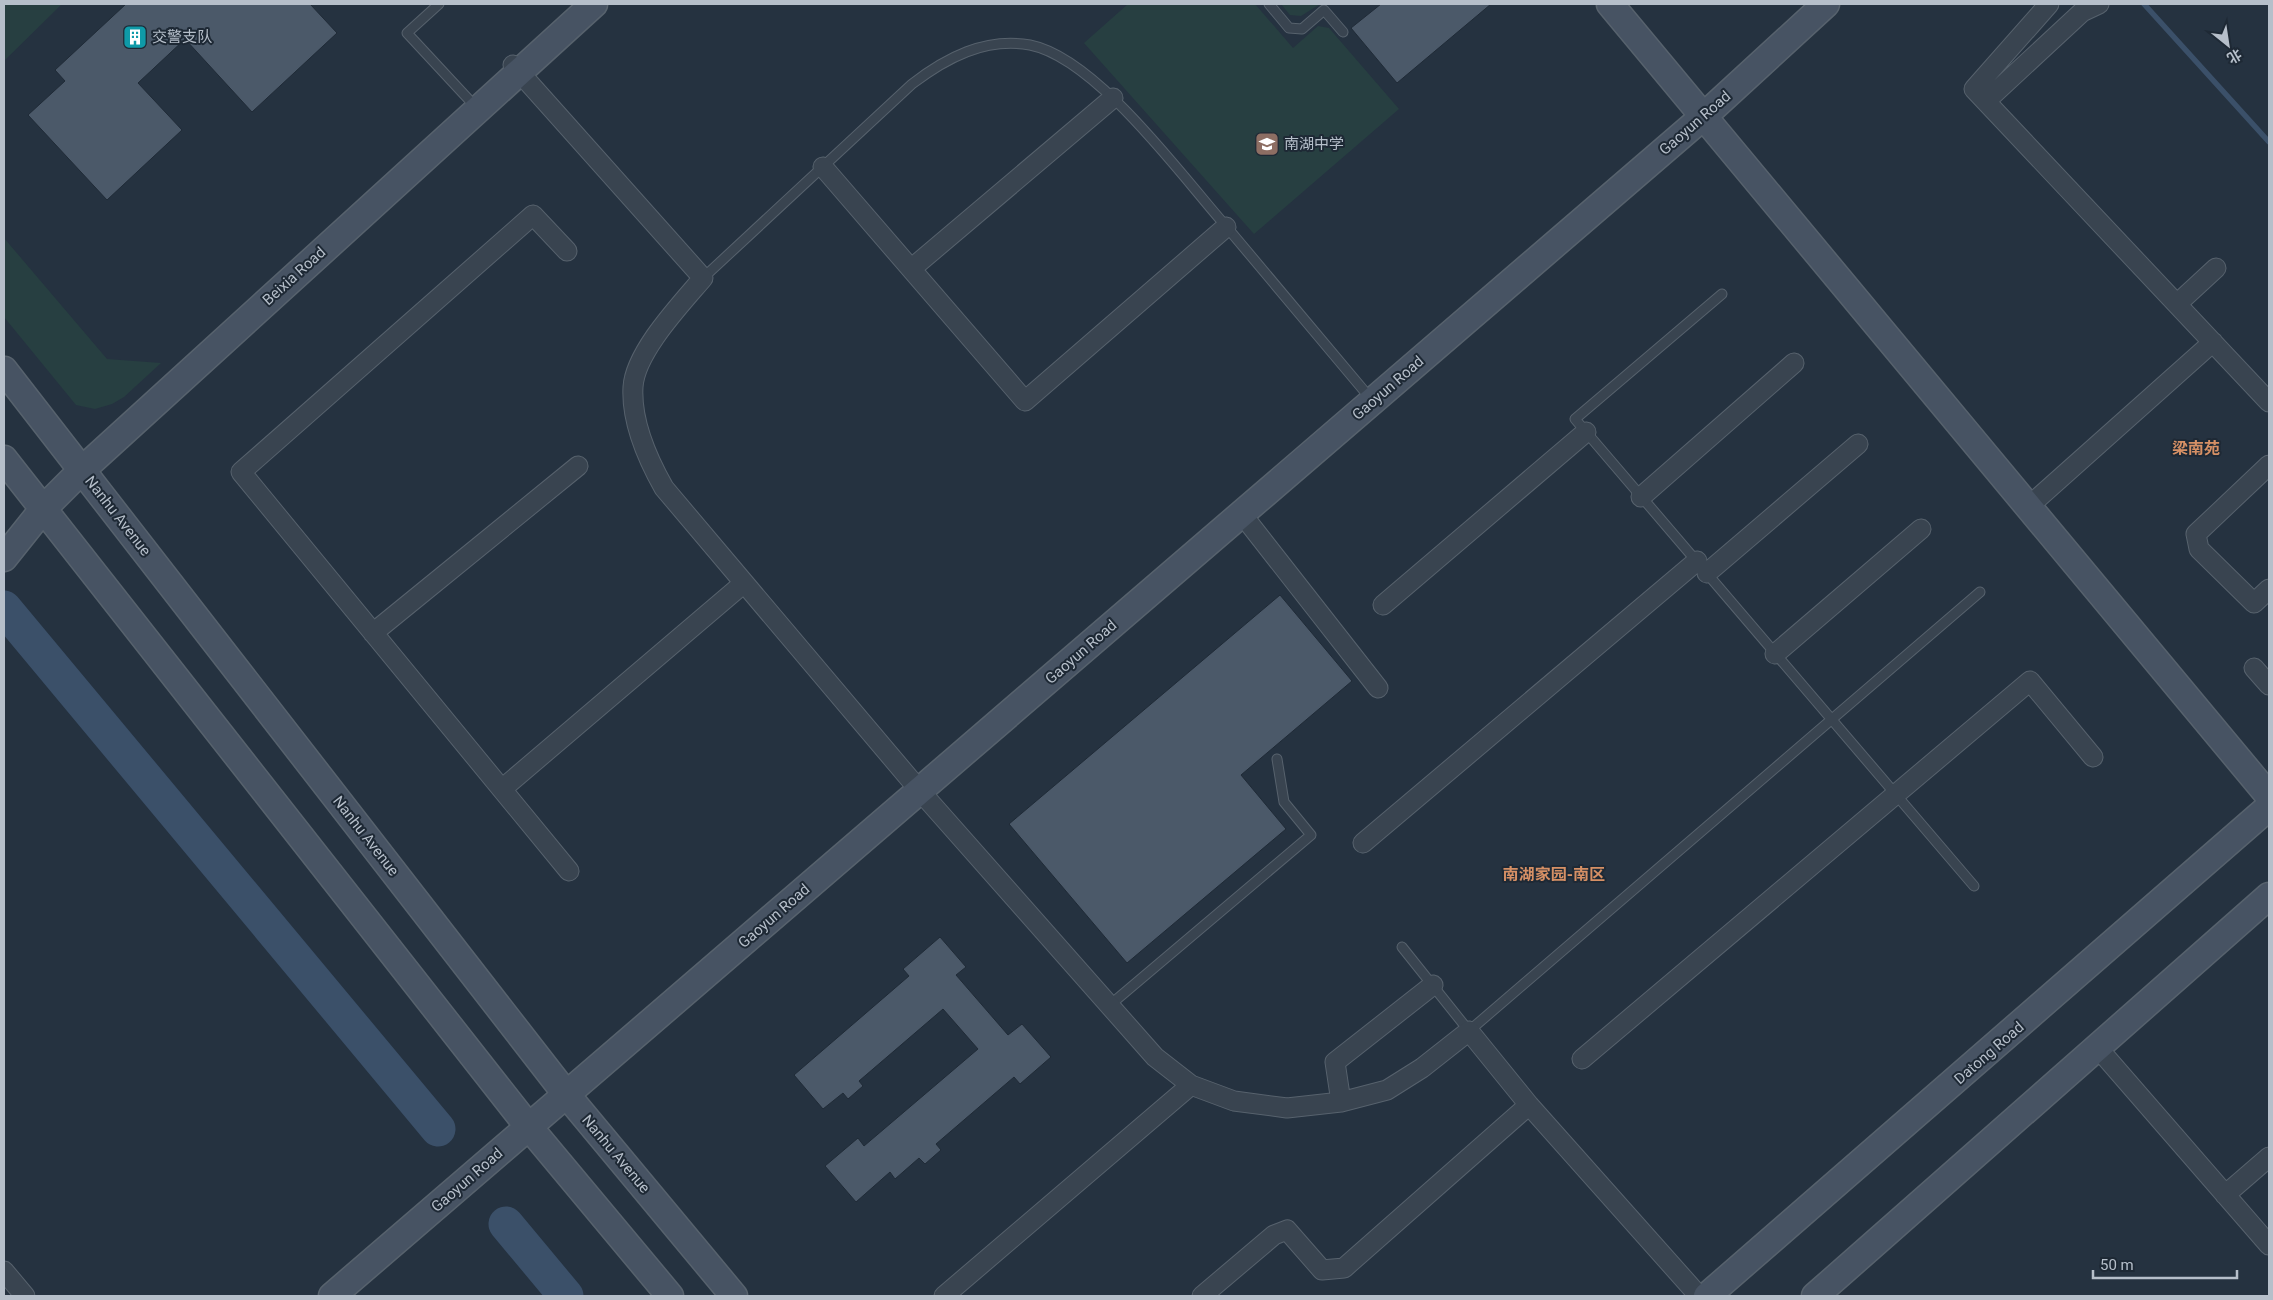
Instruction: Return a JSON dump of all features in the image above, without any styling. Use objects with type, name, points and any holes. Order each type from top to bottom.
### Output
[{"type":"main road","name":"Beixia Road","points":[[80,467],[516,69],[580,4]]},
{"type":"main road","name":"Beixia Road","points":[[4,547],[80,467],[472,103],[594,4]]},
{"type":"main road","points":[[1610,4],[1705,108]]},
{"type":"main road","points":[[1624,4],[1705,108],[2034,502],[2269,778]]},
{"type":"main road","name":"Gaoyun Road","points":[[1705,108],[1814,4]]},
{"type":"main road","name":"Gaoyun Road","points":[[918,789],[1826,4]]},
{"type":"main road","name":"Nanhu Avenue","points":[[4,370],[564,1091],[734,1296]]},
{"type":"main road","name":"Gaoyun Road","points":[[323,1296],[1241,513],[1371,398]]},
{"type":"main road","points":[[4,459],[527,1123],[670,1296]]},
{"type":"main road","points":[[2034,502],[2269,796]]},
{"type":"main road","name":"Beixia Road","points":[[4,558],[42,506]]},
{"type":"main road","name":"Datong Road","points":[[1707,1296],[1984,1058],[2269,808]]},
{"type":"main road","points":[[1815,1296],[2269,896]]},
{"type":"main road","name":"Gaoyun Road","points":[[332,1296],[527,1123]]},
{"type":"street","points":[[2049,4],[1974,89],[2269,402]]},
{"type":"street","points":[[1986,101],[2082,12],[2099,4]]},
{"type":"street","points":[[516,69],[703,278],[667,320],[645,352],[633,386],[636,421],[648,458],[664,488],[918,789],[1155,1057],[1191,1085],[1234,1101],[1287,1108],[1341,1102],[1387,1090],[1422,1068],[1469,1031],[1529,1105],[1699,1296]]},
{"type":"street","points":[[911,269],[1113,98]]},
{"type":"street","points":[[823,167],[1025,400],[1226,227]]},
{"type":"street","points":[[567,251],[533,215],[241,472],[569,870]]},
{"type":"street","points":[[2178,304],[2216,268]]},
{"type":"street","points":[[2034,502],[2213,342]]},
{"type":"street","points":[[1641,497],[1794,363]]},
{"type":"street","points":[[1383,605],[1586,432]]},
{"type":"street","points":[[1363,843],[1702,567],[1858,444]]},
{"type":"street","points":[[2269,465],[2196,534],[2199,549],[2254,604],[2269,588]]},
{"type":"street","points":[[373,632],[578,466]]},
{"type":"street","points":[[1241,513],[1378,688]]},
{"type":"street","points":[[1775,654],[1921,529]]},
{"type":"street","points":[[502,789],[744,583]]},
{"type":"street","points":[[2254,668],[2269,685]]},
{"type":"street","points":[[1582,1059],[2030,681],[2093,757]]},
{"type":"street","points":[[1341,1102],[1335,1062],[1433,985]]},
{"type":"street","points":[[2097,1047],[2269,1245]]},
{"type":"street","points":[[944,1296],[1191,1085]]},
{"type":"street","points":[[1202,1296],[1274,1235],[1287,1230],[1322,1270],[1344,1268],[1529,1105]]},
{"type":"street","points":[[2225,1195],[2269,1157]]},
{"type":"street","points":[[4,1271],[26,1296]]},
{"type":"lane","points":[[439,4],[408,33],[472,103]]},
{"type":"lane","points":[[1269,4],[1289,28],[1302,29],[1324,10],[1343,32]]},
{"type":"lane","points":[[703,278],[912,84],[936,66],[968,50],[1001,43],[1031,45],[1063,59],[1124,108],[1371,398]]},
{"type":"lane","points":[[1722,294],[1575,419],[1974,886]]},
{"type":"lane","points":[[1402,947],[1469,1031],[1980,592]]},
{"type":"lane","points":[[1110,1005],[1311,835],[1284,802],[1277,759]]},
{"type":"green space","points":[[4,4],[62,4],[4,61]]},
{"type":"green space","name":"南湖中学","points":[[1128,4],[1255,4],[1293,48],[1318,26],[1329,28],[1399,109],[1254,234],[1084,43]]},
{"type":"green space","points":[[1281,4],[1320,4],[1301,16],[1290,15]]},
{"type":"green space","points":[[4,238],[107,359],[161,363],[124,397],[112,404],[95,409],[76,405],[4,317]]},
{"type":"building","points":[[126,4],[310,4],[337,33],[252,112],[185,39],[138,83],[182,130],[107,200],[28,115],[65,81],[55,70]]},
{"type":"building","points":[[1381,4],[1491,4],[1397,83],[1351,28]]},
{"type":"building","points":[[1280,595],[1352,681],[1241,775],[1286,829],[1127,963],[1009,824]]},
{"type":"building","points":[[940,937],[966,967],[956,975],[1008,1035],[1022,1024],[1051,1057],[1020,1084],[1014,1077],[936,1144],[941,1150],[925,1164],[919,1158],[895,1179],[890,1172],[856,1202],[825,1166],[858,1138],[864,1146],[978,1049],[943,1009],[859,1081],[863,1086],[848,1099],[843,1093],[823,1109],[794,1075],[909,976],[903,969]]},
{"type":"waterway","points":[[2144,4],[2269,142]]},
{"type":"waterway","points":[[4,608],[438,1129]]},
{"type":"waterway","points":[[506,1224],[566,1296]]},
{"type":"place","name":"交警支队","points":[[135,37]]},
{"type":"place","name":"南湖中学","points":[[1267,144]]},
{"type":"district","name":"梁南苑","points":[[2196,448]]},
{"type":"district","name":"南湖家园-南区","points":[[1554,874]]}]
